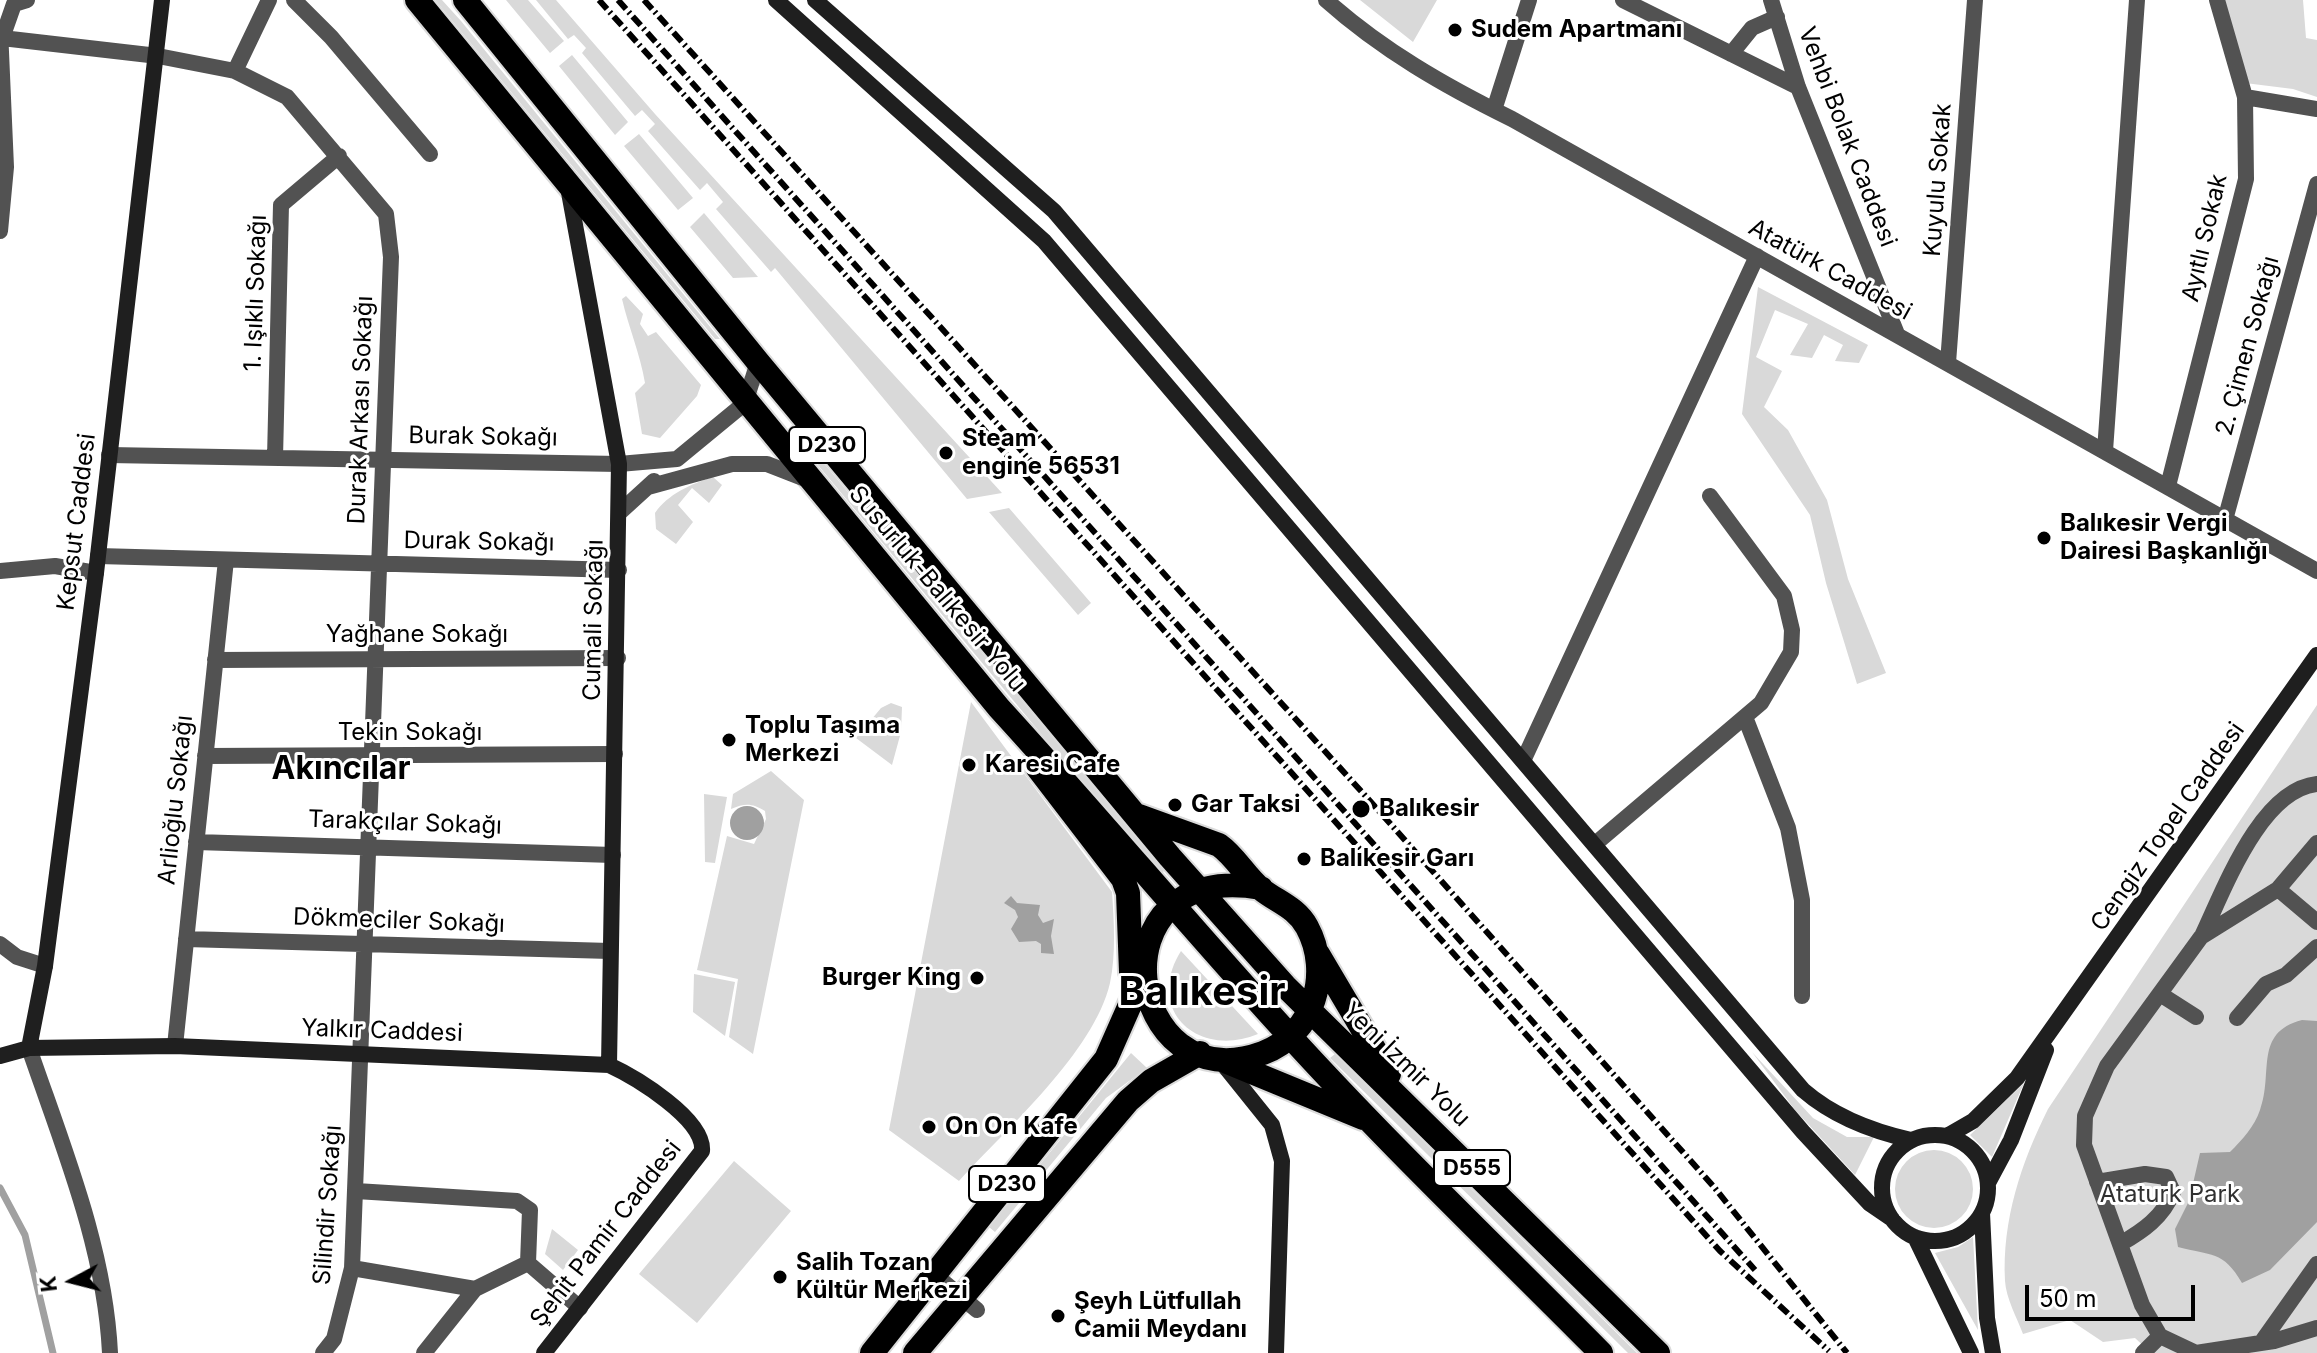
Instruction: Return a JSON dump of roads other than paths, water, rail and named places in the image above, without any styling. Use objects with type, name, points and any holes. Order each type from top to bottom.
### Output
[{"type":"highway","name":"Susurluk-Balıkesir Yolu","points":[[417,0],[745,403],[999,708],[1085,802],[1172,907],[1372,1122]]},
{"type":"highway","name":"Susurluk-Balıkesir Yolu","points":[[465,0],[758,362],[1134,814],[1285,986]]},
{"type":"highway","name":"D230","points":[[872,1353],[928,1270],[1106,1059],[1129,1007],[1132,949],[1128,893],[1123,879],[1054,793],[999,708]]},
{"type":"highway","points":[[1134,814],[1219,845],[1261,888],[1286,903],[1306,925],[1317,951],[1413,1109]]},
{"type":"highway","points":[[1261,888],[1231,883],[1197,887],[1158,922],[1145,952],[1144,973],[1152,1010],[1169,1034],[1210,1056],[1247,1058],[1274,1049],[1290,1036],[1310,1010],[1319,980],[1317,951]]},
{"type":"highway","points":[[1129,1007],[1144,973]]},
{"type":"highway","name":"Yeni İzmir Yolu","points":[[1285,986],[1658,1353]]},
{"type":"highway","name":"D230","points":[[915,1353],[969,1303],[1128,1101],[1151,1081],[1210,1056]]},
{"type":"highway","name":"D555","points":[[1210,1056],[1372,1122],[1601,1353]]},
{"type":"main road","name":"Kepsut Caddesi","points":[[29,1048],[45,966],[97,565],[158,56],[162,0]]},
{"type":"main road","points":[[776,0],[1029,225],[1803,1132],[1870,1204],[1915,1237],[1971,1353]]},
{"type":"main road","points":[[815,0],[1054,211],[1803,1090],[1827,1111],[1883,1134],[1911,1140]]},
{"type":"main road","name":"Cumali Sokağı","points":[[567,181],[619,464],[609,1065]]},
{"type":"main road","name":"Cengiz Topel Caddesi","points":[[1911,1140],[1923,1135],[1947,1136],[1995,1102],[2056,1026],[2317,655]]},
{"type":"main road","name":"Cengiz Topel Caddesi","points":[[1993,1353],[1987,1318],[1982,1213],[1988,1183],[2011,1140],[2056,1026]]},
{"type":"main road","name":"Yalkır Caddesi","points":[[0,1056],[29,1048],[175,1046],[609,1065],[645,1083],[685,1118],[703,1142]]},
{"type":"main road","points":[[1210,1056],[1272,1125],[1282,1161],[1276,1353]]},
{"type":"main road","points":[[1947,1136],[1971,1148],[1985,1170],[1988,1183]]},
{"type":"main road","points":[[1892,1219],[1884,1205],[1883,1175],[1898,1148],[1911,1140]]},
{"type":"main road","name":"Şehit Pamir Caddesi","points":[[547,1352],[698,1159],[703,1142]]},
{"type":"main road","points":[[1915,1237],[1946,1240],[1960,1235],[1982,1213]]},
{"type":"street","points":[[0,231],[6,167],[1,34],[14,4],[27,0]]},
{"type":"street","points":[[235,71],[269,0]]},
{"type":"street","points":[[294,0],[331,37],[430,154]]},
{"type":"street","name":"Atatürk Caddesi","points":[[1326,0],[1355,25],[1430,78],[1494,110],[1757,256],[2317,571]]},
{"type":"street","points":[[1494,110],[1529,0]]},
{"type":"street","points":[[1623,0],[1798,87]]},
{"type":"street","name":"Vehbi Bolak Caddesi","points":[[1771,0],[1798,87],[1897,334]]},
{"type":"street","name":"Kuyulu Sokak","points":[[1948,363],[1975,0]]},
{"type":"street","points":[[2105,451],[2137,0]]},
{"type":"street","name":"Ayıtlı Sokak","points":[[2168,486],[2246,179],[2245,97],[2217,0]]},
{"type":"street","points":[[1731,54],[1752,28],[1777,17]]},
{"type":"street","name":"Durak Arkası Sokağı","points":[[1,34],[158,56],[235,71],[287,97],[386,214],[391,257],[362,1055]]},
{"type":"street","points":[[2245,97],[2317,109]]},
{"type":"street","name":"1. Işıklı Sokağı","points":[[275,458],[281,205],[339,156]]},
{"type":"street","name":"2. Çimen Sokağı","points":[[2225,520],[2317,184]]},
{"type":"street","points":[[1523,761],[1757,256]]},
{"type":"street","points":[[620,512],[677,459],[745,403],[758,362]]},
{"type":"street","name":"Burak Sokağı","points":[[109,455],[619,464],[677,459]]},
{"type":"street","points":[[648,487],[732,464],[767,464],[811,481]]},
{"type":"street","points":[[1595,844],[1761,703],[1791,652],[1792,630],[1784,596],[1710,496]]},
{"type":"street","name":"Durak Sokağı","points":[[0,571],[226,560],[619,570]]},
{"type":"street","name":"Arlioğlu Sokağı","points":[[175,1046],[226,560]]},
{"type":"street","name":"Yağhane Sokağı","points":[[215,660],[618,658]]},
{"type":"street","points":[[1745,717],[1788,828],[1802,900],[1802,996]]},
{"type":"street","name":"Tekin Sokağı","points":[[205,756],[373,758],[615,754]]},
{"type":"street","points":[[2317,784],[2286,796],[2266,813],[2201,937],[2107,1066],[2085,1116],[2084,1145],[2142,1305],[2160,1336],[2196,1353],[2261,1343],[2317,1328]]},
{"type":"street","name":"Tarakçılar Sokağı","points":[[196,842],[613,855]]},
{"type":"street","points":[[2201,937],[2278,889],[2317,843]]},
{"type":"street","points":[[2237,1018],[2266,984],[2286,975],[2317,946],[2314,934],[2317,923],[2278,889]]},
{"type":"street","name":"Dökmeciler Sokağı","points":[[186,939],[610,951]]},
{"type":"street","points":[[0,944],[17,957],[45,966]]},
{"type":"street","points":[[2160,994],[2196,1017]]},
{"type":"street","points":[[29,1048],[80,1196],[108,1309],[110,1353]]},
{"type":"street","name":"Silindir Sokağı","points":[[323,1353],[334,1339],[352,1268],[362,1055]]},
{"type":"street","points":[[2097,1182],[2145,1174],[2166,1177],[2173,1192],[2167,1208],[2142,1231],[2120,1244]]},
{"type":"street","points":[[356,1191],[517,1201],[530,1210],[528,1263]]},
{"type":"street","points":[[528,1263],[580,1308]]},
{"type":"street","points":[[424,1353],[475,1289],[528,1263]]},
{"type":"street","points":[[2261,1343],[2310,1285],[2317,1264]]},
{"type":"street","points":[[352,1268],[475,1289]]},
{"type":"street","points":[[928,1270],[969,1303]]},
{"type":"street","points":[[2143,1353],[2160,1336]]},
{"type":"waterway","points":[[0,1188],[25,1235],[53,1353]]},
{"type":"railway","points":[[599,0],[1720,1251],[1829,1351]]},
{"type":"railway","points":[[618,0],[1755,1270]]},
{"type":"railway","points":[[644,0],[1370,801],[1714,1187],[1847,1353]]},
{"type":"place","name":"Sudem Apartmanı","points":[[1455,30]]},
{"type":"place","name":"Steam engine 56531","points":[[946,453]]},
{"type":"place","name":"Balıkesir Vergi Dairesi Başkanlığı","points":[[2044,538]]},
{"type":"place","name":"Toplu Taşıma Merkezi","points":[[729,740]]},
{"type":"place","name":"Karesi Cafe","points":[[969,765]]},
{"type":"place","name":"Gar Taksi","points":[[1175,805]]},
{"type":"place","name":"Balıkesir","points":[[1361,809]]},
{"type":"place","name":"Balıkesir Garı","points":[[1304,859]]},
{"type":"place","name":"Burger King","points":[[977,978]]},
{"type":"place","name":"On On Kafe","points":[[929,1127]]},
{"type":"place","name":"Salih Tozan Kültür Merkezi","points":[[780,1277]]},
{"type":"place","name":"Şeyh Lütfullah Camii Meydanı","points":[[1058,1316]]},
{"type":"district","name":"Akıncılar","points":[[341,769]]},
{"type":"district","name":"Balıkesir","points":[[1202,993]]},
{"type":"park label","name":"Ataturk Park","points":[[2170,1195]]}]
